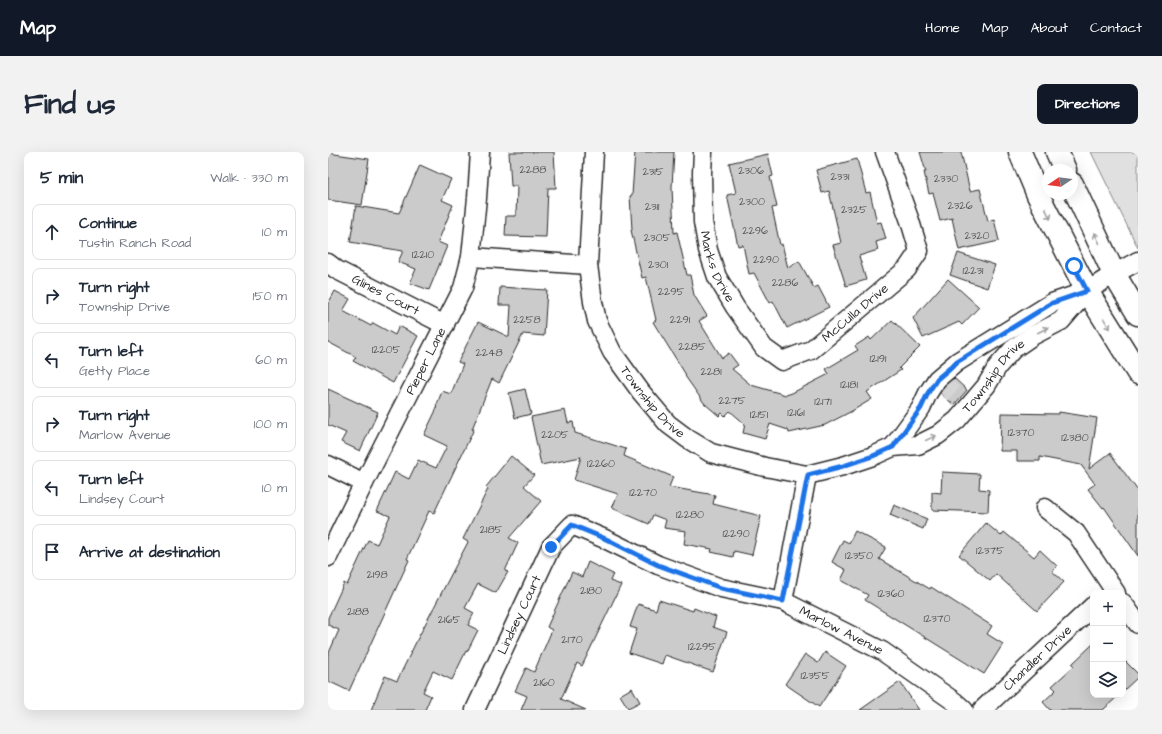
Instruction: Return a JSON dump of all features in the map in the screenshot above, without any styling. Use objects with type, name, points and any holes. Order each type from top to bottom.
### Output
[{"type":"main road","points":[[1020,152],[1041,202],[1087,291],[1138,373]]},
{"type":"main road","points":[[1057,152],[1062,164]]},
{"type":"main road","points":[[1078,197],[1114,274],[1138,314]]},
{"type":"street","name":"Pieper Lane","points":[[328,557],[463,288],[471,258],[480,152]]},
{"type":"street","name":"Township Drive","points":[[594,152],[588,265],[593,302],[598,320],[612,352],[640,392],[668,424],[688,440],[711,452],[765,467],[808,475],[843,466],[873,456],[893,447],[918,444],[938,435],[956,420],[986,386],[998,366],[1013,349],[1032,336],[1061,321],[1087,291]]},
{"type":"street","name":"Marks Drive","points":[[703,152],[703,222],[708,250],[717,277],[735,307],[764,348],[782,360]]},
{"type":"street","name":"McCulla Drive","points":[[782,360],[811,350],[907,269],[919,251],[910,221],[885,152]]},
{"type":"street","points":[[471,258],[588,265]]},
{"type":"street","name":"Township Drive","points":[[893,447],[921,408],[937,379],[956,370],[1052,303],[1087,291],[1138,261]]},
{"type":"street","name":"Glines Court","points":[[328,263],[337,270],[445,325]]},
{"type":"street","points":[[924,402],[942,394]]},
{"type":"street","points":[[328,465],[364,483]]},
{"type":"street","points":[[783,601],[808,475]]},
{"type":"street","points":[[1045,508],[1076,533],[1111,590]]},
{"type":"street","name":"Marlow Avenue","points":[[572,525],[606,539],[658,565],[721,588],[783,601],[882,651],[964,710]]},
{"type":"street","name":"Lindsey Court","points":[[475,710],[551,547],[572,525]]},
{"type":"street","points":[[1126,607],[1138,624]]},
{"type":"street","name":"Chandler Drive","points":[[982,710],[1090,609]]},
{"type":"shaded area","points":[[1091,152],[1138,152],[1138,248]]},
{"type":"building","points":[[509,152],[554,152],[556,188],[548,188],[546,237],[505,236],[506,216],[516,216],[517,186],[511,186]]},
{"type":"building","points":[[635,152],[674,152],[672,187],[674,233],[677,232],[687,275],[690,275],[694,295],[707,316],[699,321],[722,358],[729,353],[738,365],[732,369],[751,385],[786,395],[792,393],[829,374],[826,369],[858,350],[855,346],[869,337],[871,340],[892,320],[920,347],[899,368],[901,370],[867,392],[872,399],[825,425],[789,433],[788,430],[770,424],[765,439],[743,433],[745,424],[730,411],[725,416],[722,413],[719,416],[704,403],[685,376],[686,375],[653,322],[656,320],[646,277],[642,278],[631,230],[630,196],[632,195]]},
{"type":"building","points":[[920,152],[961,152],[970,191],[980,189],[988,221],[994,219],[999,241],[959,250],[952,218],[940,221],[933,193],[929,194],[924,172],[926,172]]},
{"type":"building","points":[[328,153],[369,159],[362,205],[328,200]]},
{"type":"building","points":[[768,154],[773,176],[770,177],[777,207],[772,208],[780,245],[782,244],[788,268],[799,261],[814,288],[818,286],[829,307],[787,328],[773,301],[770,303],[754,273],[749,274],[743,245],[738,246],[727,195],[736,193],[729,163]]},
{"type":"building","points":[[857,159],[866,193],[870,192],[877,223],[881,222],[886,239],[876,242],[878,250],[859,256],[866,280],[846,286],[833,245],[841,243],[829,191],[822,193],[816,170]]},
{"type":"building","points":[[420,165],[451,179],[442,200],[453,205],[438,242],[447,246],[429,290],[410,283],[416,269],[398,262],[403,251],[350,242],[356,206],[399,213]]},
{"type":"building","points":[[958,253],[995,265],[987,288],[950,275]]},
{"type":"building","points":[[948,279],[979,307],[962,325],[959,322],[923,338],[913,318]]},
{"type":"building","points":[[500,287],[547,290],[544,336],[523,334],[499,383],[492,379],[472,429],[474,429],[434,513],[429,511],[407,559],[409,560],[349,691],[328,681],[328,655],[339,630],[328,625],[328,618],[344,583],[347,585],[368,540],[377,544],[390,516],[377,511],[395,472],[409,479],[418,460],[436,468],[447,446],[424,435],[437,408],[436,407],[442,391],[451,394],[463,364],[458,362],[478,322],[509,337],[511,305],[499,305]]},
{"type":"building","points":[[335,291],[350,299],[343,311],[371,326],[373,323],[395,335],[399,326],[418,336],[393,383],[353,361],[356,357],[328,342],[328,304]]},
{"type":"building","points":[[954,378],[967,390],[954,405],[940,393]]},
{"type":"building","points":[[328,389],[378,412],[360,451],[341,442],[346,433],[328,425]]},
{"type":"building","points":[[525,389],[531,414],[515,418],[509,393]]},
{"type":"building","points":[[565,410],[568,423],[573,422],[575,433],[626,449],[624,456],[673,477],[669,487],[715,495],[713,504],[761,516],[752,555],[734,551],[733,557],[711,552],[712,549],[684,544],[686,531],[664,528],[666,520],[653,515],[649,524],[612,508],[618,494],[574,480],[581,457],[541,465],[531,417]]},
{"type":"building","points":[[1059,412],[1097,418],[1089,469],[1110,453],[1138,491],[1138,556],[1104,507],[1103,508],[1088,489],[1095,484],[1081,465],[1040,457],[1040,461],[1017,461],[1017,451],[1000,451],[1001,413],[1059,414]]},
{"type":"building","points":[[511,456],[534,475],[524,486],[541,501],[509,538],[518,543],[505,571],[508,572],[496,593],[478,584],[465,608],[474,613],[468,625],[478,630],[452,680],[433,671],[423,692],[431,696],[425,710],[371,710],[385,676],[397,681],[468,542],[463,539],[488,489],[486,487]]},
{"type":"building","points":[[942,472],[980,474],[979,489],[989,490],[988,512],[932,510],[932,492],[941,493]]},
{"type":"building","points":[[894,505],[927,519],[923,529],[890,515]]},
{"type":"building","points":[[986,523],[1001,536],[1004,532],[1034,557],[1040,550],[1057,566],[1052,571],[1064,582],[1037,611],[996,574],[990,581],[959,555]]},
{"type":"building","points":[[855,531],[886,547],[879,559],[930,589],[931,587],[992,626],[987,634],[1003,644],[984,674],[865,600],[868,595],[841,580],[846,570],[832,562],[843,540],[849,543]]},
{"type":"building","points":[[588,562],[613,574],[610,581],[621,585],[582,666],[577,663],[561,699],[586,710],[521,710],[527,696],[515,691],[526,668],[534,672],[552,630],[547,627],[572,572],[582,577]]},
{"type":"building","points":[[659,600],[693,611],[694,608],[716,617],[713,627],[727,632],[713,672],[665,655],[662,664],[629,653],[637,629],[630,627],[638,604],[656,610]]},
{"type":"building","points":[[1090,647],[1090,698],[1116,698],[1103,710],[1050,710],[1043,702],[1056,690],[1052,686],[1074,666],[1072,664]]},
{"type":"building","points":[[825,652],[846,666],[819,707],[785,684],[805,654],[818,663]]},
{"type":"building","points":[[1126,662],[1138,674],[1138,677],[1126,688]]},
{"type":"building","points":[[900,682],[919,710],[860,710]]},
{"type":"building","points":[[632,688],[640,702],[628,708],[620,695]]},
{"type":"tunnel","points":[[941,394],[955,379]]},
{"type":"route","points":[[551,547],[572,525],[606,539],[658,565],[721,588],[783,601],[808,475],[843,466],[873,456],[893,447],[921,408],[937,379],[957,362],[1052,303],[1087,291],[1074,266]]}]
